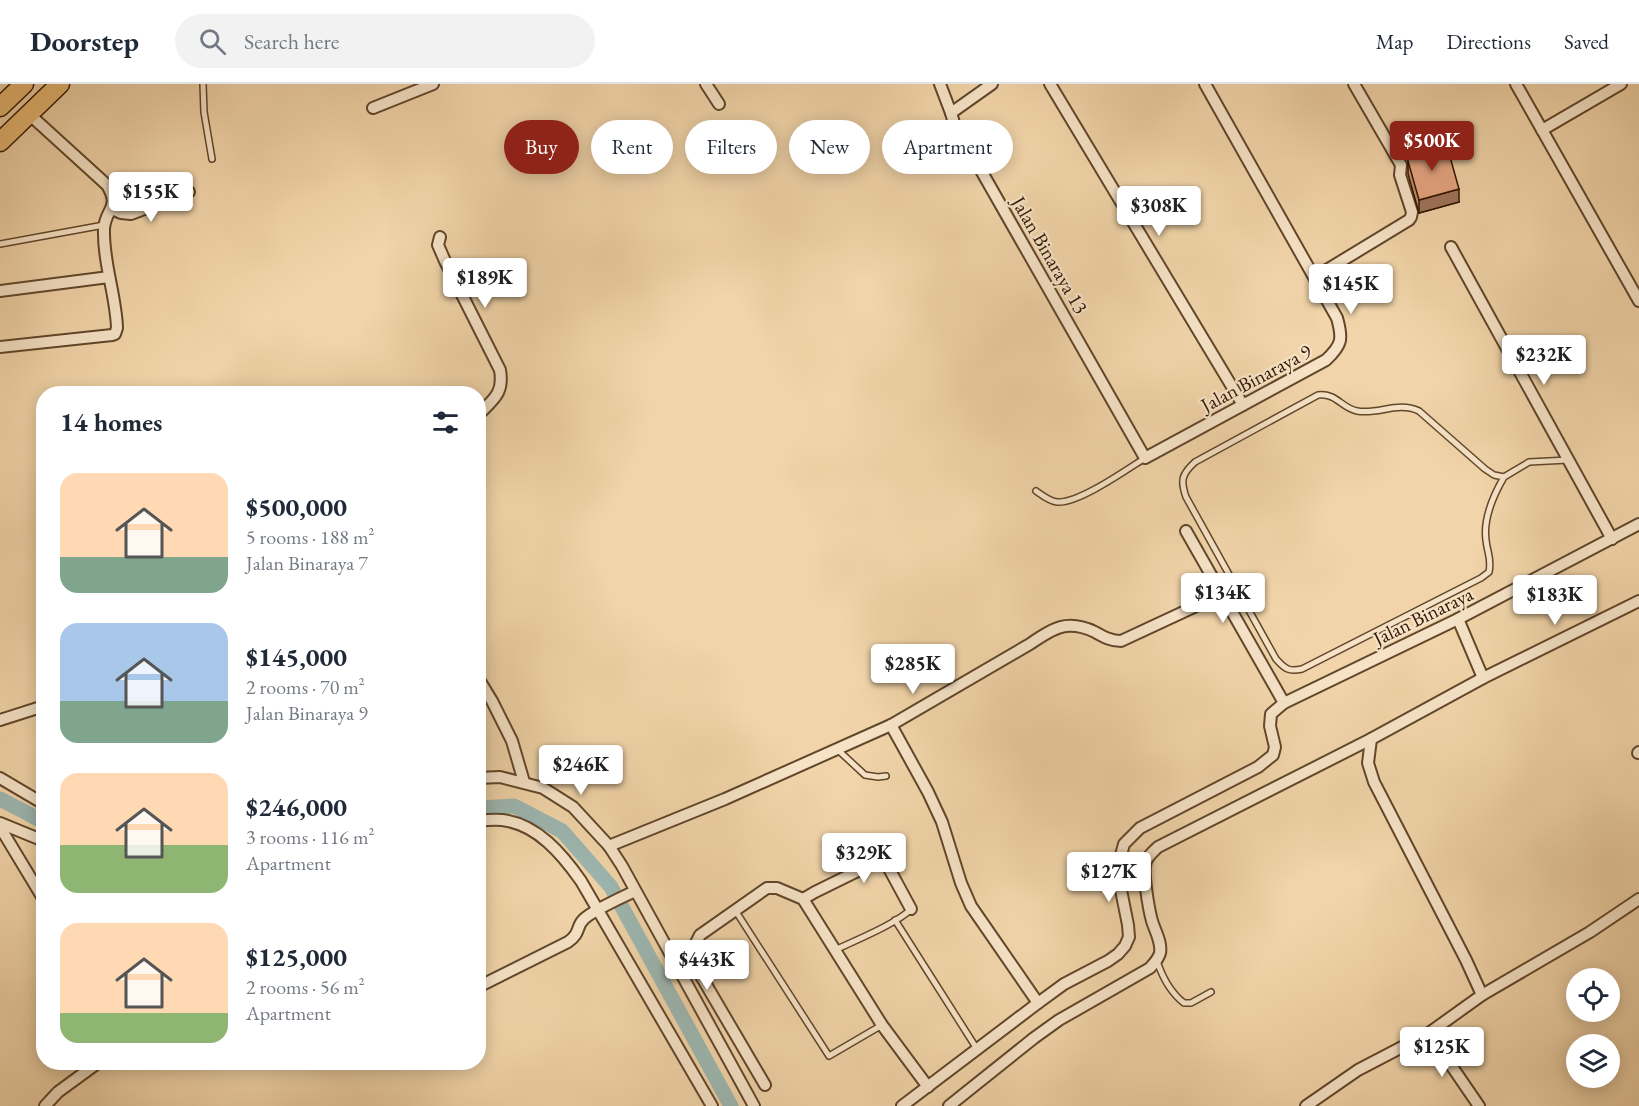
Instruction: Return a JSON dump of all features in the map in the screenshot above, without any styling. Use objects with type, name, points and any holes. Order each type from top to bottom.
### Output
[{"type":"highway","points":[[0,107],[24,84]]},
{"type":"highway","points":[[0,141],[60,84]]},
{"type":"street","points":[[373,108],[434,84]]},
{"type":"street","points":[[706,84],[719,104]]},
{"type":"street","name":"Jalan Binaraya 13","points":[[940,84],[954,123],[1145,458]]},
{"type":"street","points":[[951,113],[992,84]]},
{"type":"street","points":[[1050,84],[1243,405]]},
{"type":"street","name":"Jalan Binaraya 9","points":[[1145,458],[1326,360],[1341,343],[1341,330],[1337,318],[1204,84]]},
{"type":"street","points":[[1325,271],[1409,220],[1412,212],[1400,175],[1401,165],[1354,84]]},
{"type":"street","points":[[1516,84],[1639,301]]},
{"type":"street","points":[[1542,130],[1621,84]]},
{"type":"street","points":[[0,347],[115,334],[117,328],[104,244],[104,225],[112,209],[113,197],[107,185],[28,114]]},
{"type":"street","points":[[112,209],[131,214],[189,192]]},
{"type":"street","points":[[440,237],[438,245],[445,261],[500,370],[502,382],[498,394],[486,407]]},
{"type":"street","points":[[1451,247],[1612,539]]},
{"type":"street","points":[[0,291],[109,277]]},
{"type":"street","name":"Jalan Binaraya","points":[[1284,703],[1458,619],[1639,525]]},
{"type":"street","points":[[902,1106],[1064,984],[1108,961],[1125,946],[1129,937],[1120,885],[1120,855],[1131,835],[1140,828],[1258,767],[1273,755],[1275,747],[1270,726],[1271,714],[1284,703],[1186,531]]},
{"type":"street","points":[[609,846],[725,799],[891,725],[1051,630],[1068,625],[1084,627],[1113,641],[1121,640],[1222,594]]},
{"type":"street","points":[[949,1106],[1050,1026],[1150,968],[1157,961],[1160,943],[1152,919],[1144,870],[1151,853],[1483,678],[1639,601]]},
{"type":"street","points":[[1458,619],[1483,678]]},
{"type":"street","points":[[486,691],[512,741],[524,782]]},
{"type":"street","points":[[0,720],[36,709]]},
{"type":"street","points":[[891,725],[942,822],[961,883],[971,906],[1038,1003]]},
{"type":"street","points":[[1371,739],[1368,763],[1374,782],[1482,995]]},
{"type":"street","points":[[486,778],[500,777],[543,788],[573,807],[609,846],[754,1106]]},
{"type":"street","points":[[0,778],[36,799]]},
{"type":"street","points":[[486,821],[503,820],[527,828],[548,842],[566,860],[601,909],[712,1106]]},
{"type":"street","points":[[0,823],[36,838]]},
{"type":"street","points":[[0,827],[36,887]]},
{"type":"street","points":[[803,899],[880,860],[885,861],[890,867],[911,909]]},
{"type":"street","points":[[765,1085],[694,964],[692,951],[700,934],[767,888],[777,888],[803,899],[882,1025],[928,1087]]},
{"type":"street","points":[[486,983],[568,942],[579,931],[584,919],[633,892]]},
{"type":"street","points":[[1306,1106],[1358,1070],[1429,1033],[1482,995],[1590,932],[1639,899]]},
{"type":"street","points":[[1429,1033],[1479,1106]]},
{"type":"street","points":[[45,1106],[58,1092],[88,1070]]},
{"type":"lane","points":[[203,84],[204,111],[212,159]]},
{"type":"lane","points":[[0,244],[104,225]]},
{"type":"lane","points":[[1504,477],[1494,475],[1485,469],[1419,411],[1410,407],[1355,411],[1334,397],[1325,394],[1318,395],[1195,462],[1187,470],[1182,486],[1276,659],[1284,668],[1292,671],[1302,669],[1489,572],[1491,563],[1485,531],[1487,518],[1496,491],[1504,477],[1529,462],[1568,460]]},
{"type":"lane","points":[[1036,491],[1048,499],[1058,502],[1069,501],[1084,495],[1145,458]]},
{"type":"lane","points":[[838,749],[866,775],[886,776]]},
{"type":"lane","points":[[835,950],[895,920],[911,909]]},
{"type":"lane","points":[[735,910],[829,1056],[882,1025]]},
{"type":"lane","points":[[895,920],[977,1049]]},
{"type":"lane","points":[[1157,961],[1172,991],[1184,1003],[1191,1003],[1211,992]]},
{"type":"building","points":[[1429,144],[1429,147],[1435,145],[1436,149],[1447,146],[1459,189],[1419,200],[1408,157],[1414,155],[1413,151],[1419,150],[1418,147]]},
{"type":"waterway","points":[[0,799],[36,818]]},
{"type":"waterway","points":[[486,808],[514,806],[562,831],[611,887],[731,1106]]}]
